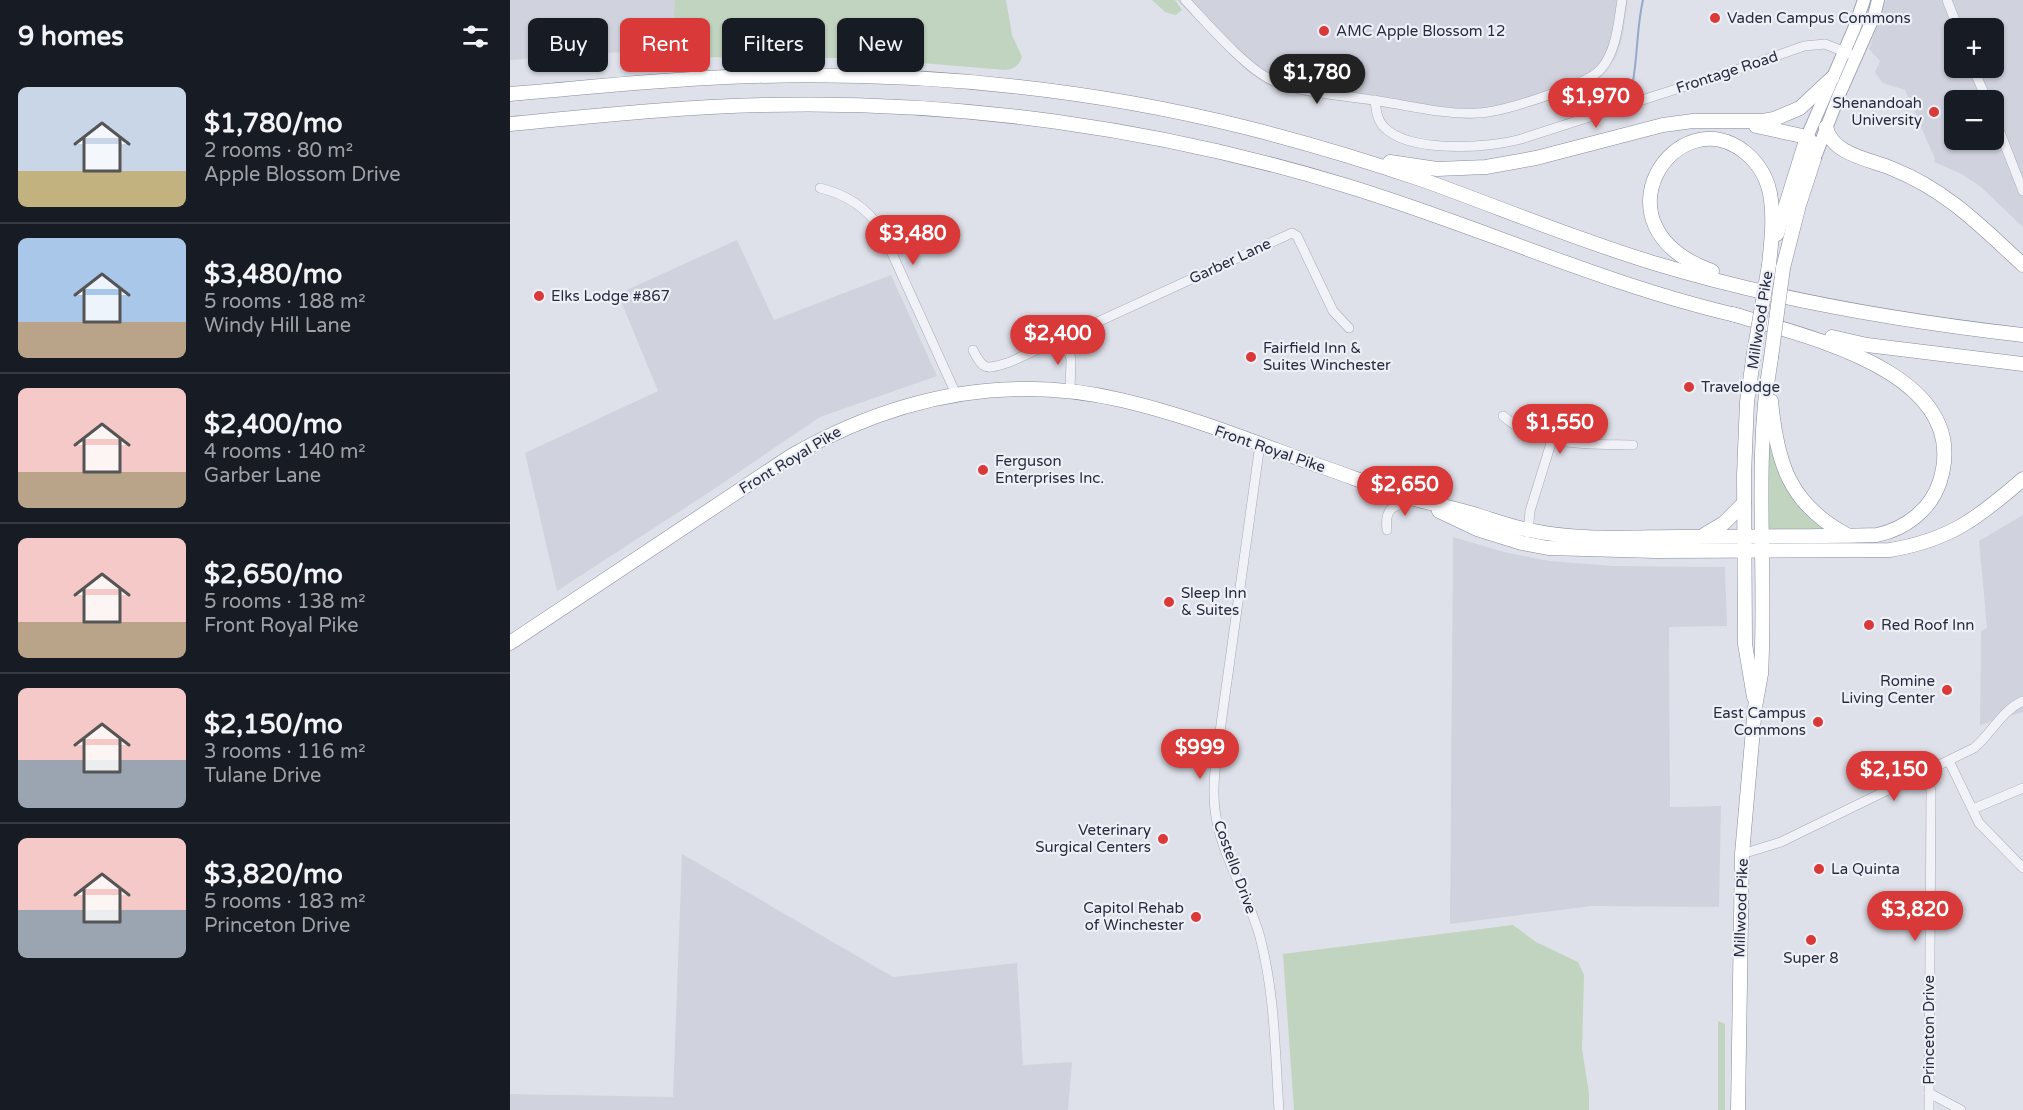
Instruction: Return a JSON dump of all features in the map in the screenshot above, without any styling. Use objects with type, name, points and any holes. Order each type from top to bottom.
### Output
[{"type":"highway","points":[[510,94],[688,79],[861,75],[944,80],[1069,93],[1144,105],[1241,126],[1326,149],[1421,180],[1637,258],[1755,290],[1873,314],[2023,335]]},
{"type":"highway","points":[[1326,149],[1419,167],[1469,168],[1519,162],[1663,125],[1693,121],[1763,122],[1789,113],[1809,101],[1832,78]]},
{"type":"highway","points":[[510,124],[695,108],[819,105],[942,110],[1095,128],[1243,158],[1343,185],[1621,283],[1732,314],[1867,345],[2023,364]]},
{"type":"highway","points":[[1733,122],[1807,137],[1814,145],[1814,159]]},
{"type":"highway","points":[[1826,127],[1831,140],[1840,148],[1894,169],[1941,193],[1974,218],[2023,265]]},
{"type":"highway","name":"Millwood Pike","points":[[1755,707],[1745,644],[1745,433],[1754,353],[1769,265],[1784,208],[1807,137]]},
{"type":"highway","points":[[1755,290],[1743,281],[1695,264],[1663,238],[1654,221],[1650,193],[1655,174],[1665,160],[1690,143],[1711,140],[1733,144],[1751,158],[1764,176],[1772,200],[1769,265]]},
{"type":"highway","name":"Millwood Pike","points":[[1738,1110],[1742,854],[1753,755],[1755,707],[1761,678],[1762,658],[1761,453],[1768,373],[1783,268],[1799,205],[1814,159]]},
{"type":"highway","name":"Front Royal Pike","points":[[1416,499],[1477,529],[1531,545],[1588,550],[1744,543],[1761,536],[1877,535],[1895,530],[1914,519],[1928,504],[1939,485],[1944,464],[1943,442],[1936,419],[1915,393],[1887,370],[1834,345],[1732,314]]},
{"type":"highway","points":[[1768,373],[1776,445],[1790,480],[1799,496],[1816,516],[1849,536]]},
{"type":"highway","name":"Front Royal Pike","points":[[510,643],[815,442],[882,413],[956,394],[1003,390],[1070,392],[1146,406],[1416,499],[1527,530],[1582,537],[1702,536],[1744,543],[1762,550],[1890,550],[1917,545],[1968,524],[2023,479]]},
{"type":"highway","points":[[1702,536],[1724,523],[1744,503]]},
{"type":"main road","name":"Millwood Pike","points":[[1807,137],[1864,0]]},
{"type":"main road","name":"Millwood Pike","points":[[1814,159],[1874,16],[1878,0]]},
{"type":"street","points":[[1185,0],[1250,65],[1268,78],[1302,89],[1447,111],[1479,113],[1498,110],[1576,86],[1596,74],[1611,54],[1622,0]]},
{"type":"street","points":[[1947,0],[1954,18]]},
{"type":"street","name":"Frontage Road","points":[[1375,100],[1378,117],[1383,126],[1404,138],[1444,146],[1484,146],[1521,139],[1804,46],[1822,44],[1856,57]]},
{"type":"street","points":[[2004,143],[2023,191]]},
{"type":"street","points":[[820,188],[835,192],[860,206],[872,216],[956,394]]},
{"type":"street","name":"Garber Lane","points":[[973,350],[980,363],[988,367],[1010,362],[1292,233],[1297,236],[1333,311],[1349,328]]},
{"type":"street","points":[[1065,338],[1071,366],[1070,392]]},
{"type":"street","points":[[1503,416],[1513,425],[1552,440],[1586,445],[1633,445]]},
{"type":"street","points":[[1531,545],[1527,530],[1530,511],[1552,440]]},
{"type":"street","name":"Costello Drive","points":[[1260,444],[1217,753],[1214,796],[1220,835],[1253,914],[1266,963],[1273,1003],[1279,1110]]},
{"type":"street","points":[[1387,530],[1385,518],[1389,511],[1397,505],[1416,499]]},
{"type":"street","points":[[1742,854],[1781,842],[1974,748],[1982,742],[2004,714],[2023,700]]},
{"type":"street","points":[[1949,761],[1979,823],[2023,868]]},
{"type":"street","name":"Princeton Drive","points":[[1926,771],[1931,791],[1929,1110]]},
{"type":"street","points":[[1973,809],[2023,788]]},
{"type":"street","points":[[1929,1093],[1961,1110]]},
{"type":"shaded area","points":[[510,0],[678,0],[678,18],[620,18],[620,52],[608,53],[608,18],[528,18],[528,59],[510,60]]},
{"type":"shaded area","points":[[1177,0],[1628,0],[1622,39],[1616,57],[1606,72],[1594,83],[1578,92],[1501,115],[1468,119],[1301,95],[1267,85],[1246,70]]},
{"type":"shaded area","name":"Shenandoah University","points":[[1886,0],[2023,0],[2023,227],[1981,187],[1962,174],[1934,162],[1935,159],[1905,90],[1883,83],[1875,72],[1880,61],[1869,49]]},
{"type":"shaded area","points":[[737,240],[774,320],[891,275],[937,376],[820,417],[557,591],[525,453],[658,391],[618,294]]},
{"type":"shaded area","points":[[2023,515],[2023,712],[1980,725],[1981,631],[1987,628],[1979,541]]},
{"type":"shaded area","points":[[1453,537],[1504,552],[1549,561],[1613,566],[1725,567],[1727,626],[1669,627],[1670,807],[1721,806],[1719,907],[1592,906],[1450,924]]},
{"type":"shaded area","points":[[682,854],[893,977],[1017,963],[1023,1065],[1072,1062],[1068,1110],[510,1110],[510,1094],[673,1097]]},
{"type":"green space","points":[[675,0],[1006,0],[1012,35],[1022,57],[1016,66],[1005,70],[924,63],[924,18],[837,18],[837,58],[825,58],[825,18],[722,18],[722,57],[710,57],[710,18],[674,18]]},
{"type":"green space","points":[[1152,0],[1175,0],[1182,10],[1176,15],[1165,12]]},
{"type":"green space","points":[[1767,424],[1806,513],[1830,532],[1769,530]]},
{"type":"green space","points":[[1513,925],[1536,942],[1578,962],[1584,975],[1582,1049],[1589,1093],[1589,1110],[1294,1110],[1283,954]]},
{"type":"green space","points":[[1718,1021],[1725,1024],[1725,1110],[1718,1110]]},
{"type":"waterway","points":[[1631,92],[1643,0]]},
{"type":"place","name":"Vaden Campus Commons","points":[[1715,18]]},
{"type":"place","name":"AMC Apple Blossom 12","points":[[1324,31]]},
{"type":"place","name":"Shenandoah University","points":[[1934,112]]},
{"type":"place","name":"Elks Lodge #867","points":[[539,296]]},
{"type":"place","name":"Fairfield Inn & Suites Winchester","points":[[1251,357]]},
{"type":"place","name":"Travelodge","points":[[1689,387]]},
{"type":"place","name":"Ferguson Enterprises Inc.","points":[[983,470]]},
{"type":"place","name":"Sleep Inn & Suites","points":[[1169,602]]},
{"type":"place","name":"Red Roof Inn","points":[[1869,625]]},
{"type":"place","name":"Romine Living Center","points":[[1947,690]]},
{"type":"place","name":"East Campus Commons","points":[[1818,722]]},
{"type":"place","name":"Veterinary Surgical Centers","points":[[1163,839]]},
{"type":"place","name":"La Quinta","points":[[1819,869]]},
{"type":"place","name":"Capitol Rehab of Winchester","points":[[1196,917]]},
{"type":"place","name":"Super 8","points":[[1811,940]]}]
